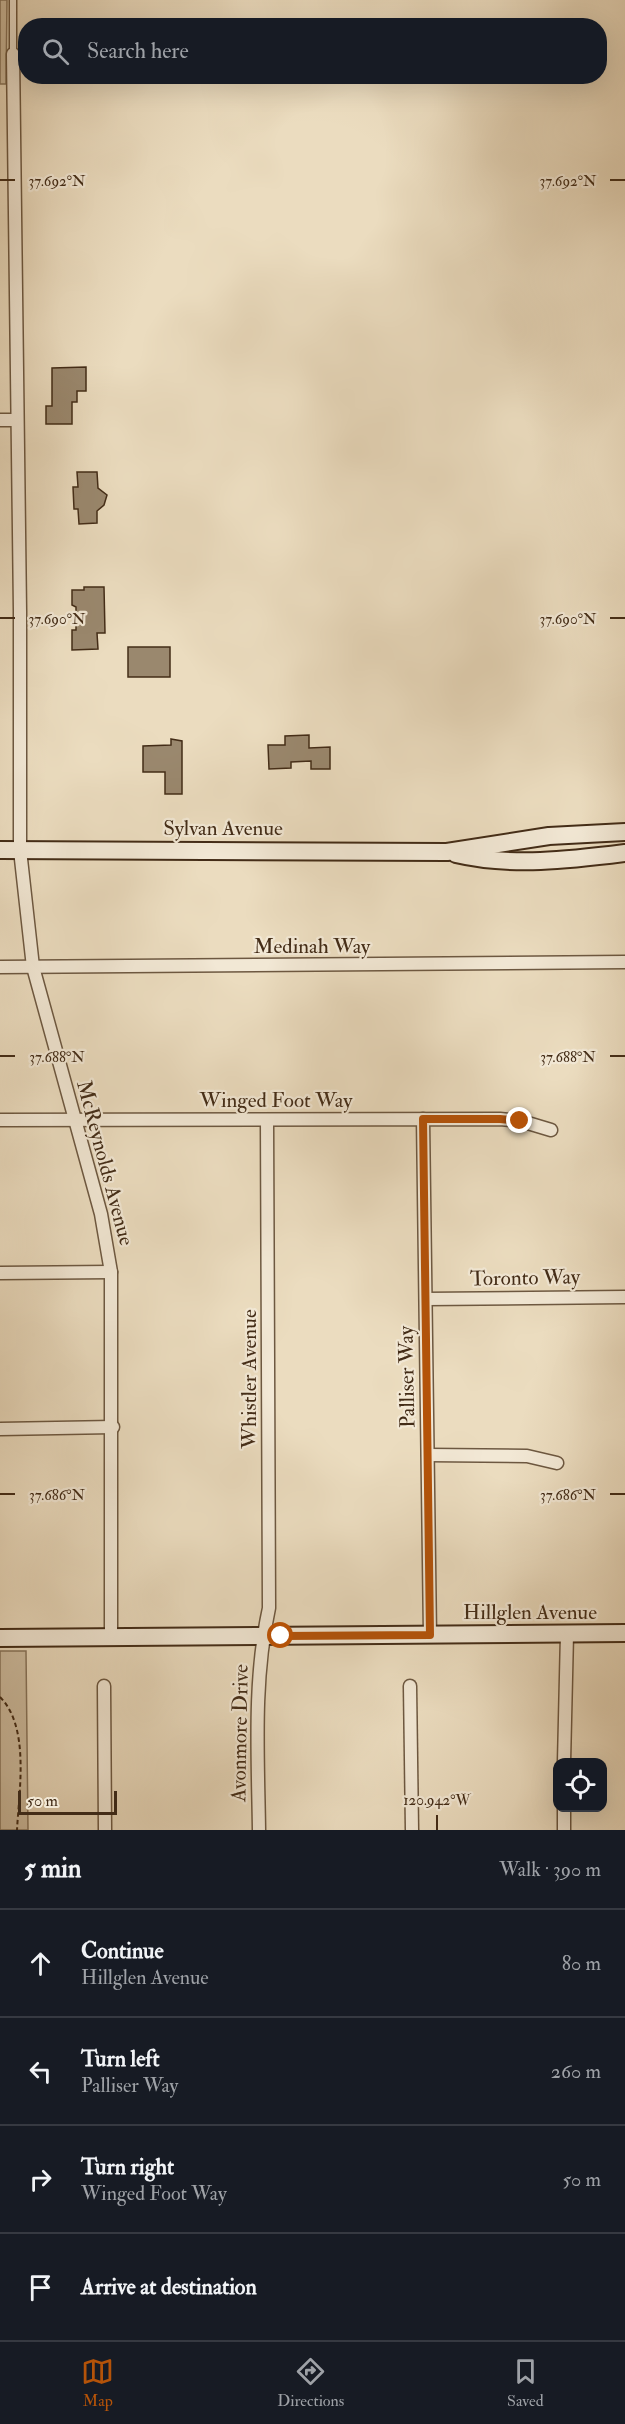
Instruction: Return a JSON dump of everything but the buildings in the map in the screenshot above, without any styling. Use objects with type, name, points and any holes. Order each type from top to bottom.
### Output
[{"type":"main road","name":"Sylvan Avenue","points":[[0,850],[447,852],[549,836],[625,832]]},
{"type":"main road","name":"Sylvan Avenue","points":[[447,852],[487,861],[580,858],[625,853]]},
{"type":"main road","name":"Hillglen Avenue","points":[[0,1638],[625,1633]]},
{"type":"street","name":"McReynolds Avenue","points":[[13,54],[20,850],[33,967],[101,1214],[111,1272],[113,1427],[111,1638]]},
{"type":"street","points":[[0,72],[14,72]]},
{"type":"street","points":[[0,420],[17,420]]},
{"type":"street","name":"Medinah Way","points":[[0,967],[625,962]]},
{"type":"street","name":"Palliser Way","points":[[423,1119],[430,1635]]},
{"type":"street","name":"Winged Foot Way","points":[[0,1120],[500,1119],[520,1121],[551,1130]]},
{"type":"street","name":"Whistler Avenue","points":[[263,1637],[269,1608],[267,1120]]},
{"type":"street","points":[[0,1273],[111,1272]]},
{"type":"street","name":"Toronto Way","points":[[426,1299],[625,1296]]},
{"type":"street","points":[[0,1429],[113,1427]]},
{"type":"street","points":[[428,1455],[527,1456],[557,1464]]},
{"type":"street","points":[[564,1758],[567,1634]]},
{"type":"street","name":"Avonmore Drive","points":[[259,1830],[257,1683],[263,1637]]},
{"type":"street","points":[[104,1686],[105,1830]]},
{"type":"street","points":[[410,1686],[412,1830]]},
{"type":"street","points":[[564,1812],[564,1830]]},
{"type":"lane","points":[[13,0],[13,54]]},
{"type":"path","points":[[0,1697],[9,1707],[17,1728],[19,1764],[17,1830]]},
{"type":"shaded area","points":[[0,0],[7,0],[6,84],[0,84]]},
{"type":"shaded area","points":[[0,1651],[26,1651],[28,1830],[0,1830]]},
{"type":"route","points":[[281,1636],[430,1635],[423,1119],[520,1121]]}]
